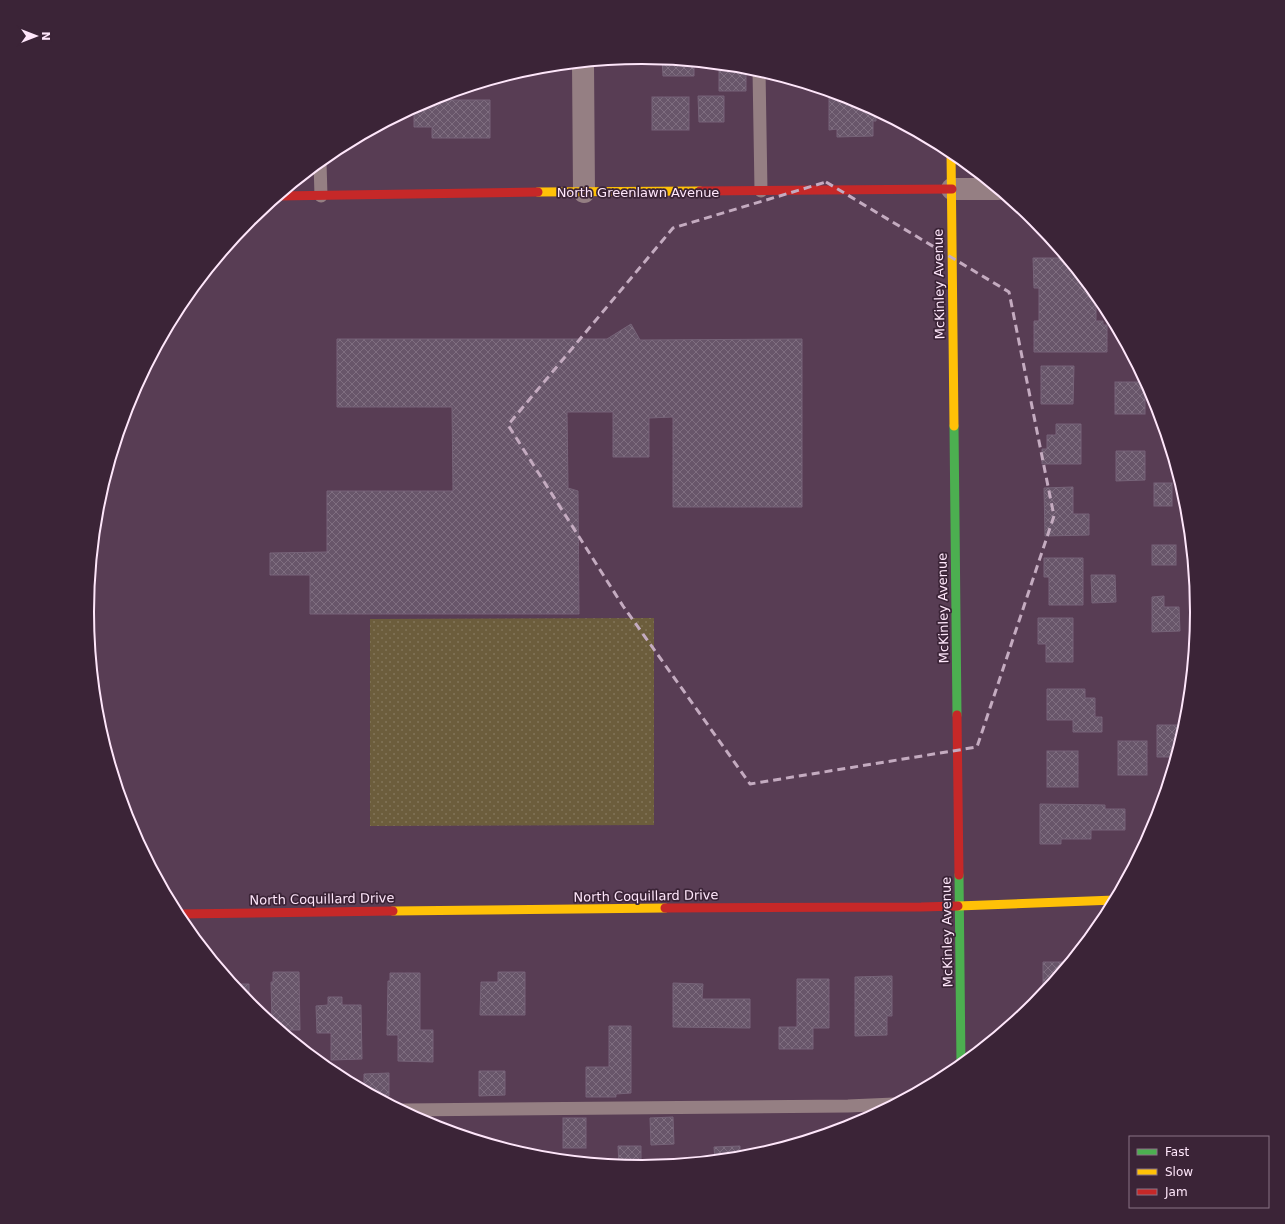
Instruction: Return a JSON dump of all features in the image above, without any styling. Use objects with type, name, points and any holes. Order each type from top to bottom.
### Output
[{"type":"street","points":[[583,68],[584,192]]},
{"type":"street","name":"McKinley Avenue","points":[[951,159],[954,528],[961,1058]]},
{"type":"street","name":"North Greenlawn Avenue","points":[[286,196],[991,189]]},
{"type":"street","name":"North Coquillard Drive","points":[[186,914],[960,906],[1108,900]]},
{"type":"lane","points":[[759,77],[761,191]]},
{"type":"lane","points":[[320,169],[321,196]]},
{"type":"lane","points":[[415,1110],[882,1104]]},
{"type":"highlighted area","points":[[826,182],[1009,292],[1054,516],[977,747],[750,784],[623,606],[508,425],[673,228]]},
{"type":"shaded area","points":[[654,618],[654,825],[370,826],[370,619]]},
{"type":"building","points":[[662,65],[694,67],[694,76],[663,76]]},
{"type":"building","points":[[719,70],[746,74],[746,91],[719,91]]},
{"type":"building","points":[[698,96],[724,96],[724,122],[699,122]]},
{"type":"building","points":[[652,97],[689,97],[689,130],[652,130]]},
{"type":"building","points":[[829,97],[876,117],[876,121],[873,121],[873,136],[837,137],[837,129],[829,130]]},
{"type":"building","points":[[448,100],[490,100],[490,138],[432,138],[432,127],[414,127],[414,115]]},
{"type":"building","points":[[1033,258],[1061,258],[1096,305],[1096,321],[1103,321],[1103,325],[1107,325],[1107,352],[1034,352],[1034,321],[1039,321],[1039,288],[1034,288]]},
{"type":"building","points":[[631,324],[640,340],[802,339],[802,507],[673,507],[673,417],[649,418],[649,457],[613,457],[613,412],[567,412],[568,488],[578,491],[579,614],[310,614],[310,575],[270,575],[270,553],[327,552],[327,491],[453,491],[452,407],[337,407],[337,339],[607,339]]},
{"type":"building","points":[[1041,366],[1074,366],[1073,404],[1041,404]]},
{"type":"building","points":[[1115,382],[1140,382],[1145,393],[1145,414],[1115,414]]},
{"type":"building","points":[[1056,424],[1081,424],[1081,464],[1042,464],[1042,449],[1047,449],[1047,435],[1056,435]]},
{"type":"building","points":[[1116,451],[1145,451],[1145,480],[1116,481]]},
{"type":"building","points":[[1154,483],[1172,483],[1172,506],[1154,506]]},
{"type":"building","points":[[1073,487],[1073,514],[1089,514],[1089,535],[1045,536],[1044,488]]},
{"type":"building","points":[[1152,545],[1176,545],[1176,565],[1152,565]]},
{"type":"building","points":[[1044,558],[1083,558],[1083,605],[1049,605],[1049,577],[1044,577]]},
{"type":"building","points":[[1091,575],[1115,575],[1116,602],[1092,603]]},
{"type":"building","points":[[1164,596],[1164,607],[1179,607],[1180,631],[1152,632],[1152,597]]},
{"type":"building","points":[[1038,618],[1073,618],[1073,662],[1046,662],[1046,644],[1038,644]]},
{"type":"building","points":[[1047,689],[1085,689],[1085,698],[1095,698],[1095,717],[1102,717],[1102,732],[1073,732],[1073,720],[1047,720]]},
{"type":"building","points":[[1157,725],[1179,725],[1171,757],[1157,757]]},
{"type":"building","points":[[1118,741],[1147,741],[1147,775],[1118,775]]},
{"type":"building","points":[[1047,751],[1078,751],[1078,787],[1047,787]]},
{"type":"building","points":[[1040,804],[1105,805],[1105,809],[1125,809],[1125,830],[1091,830],[1091,839],[1061,839],[1061,844],[1040,844]]},
{"type":"building","points":[[1043,962],[1063,962],[1055,973],[1043,985]]},
{"type":"building","points":[[273,972],[299,972],[300,1030],[288,1030],[272,1015],[271,982],[273,982]]},
{"type":"building","points":[[498,972],[525,972],[525,1015],[480,1015],[481,982],[498,982]]},
{"type":"building","points":[[390,973],[420,973],[420,1030],[433,1030],[433,1062],[398,1061],[398,1035],[387,1035],[388,981],[390,981]]},
{"type":"building","points":[[892,976],[892,1016],[887,1016],[887,1035],[855,1036],[855,977]]},
{"type":"building","points":[[797,979],[829,979],[829,1028],[813,1028],[813,1049],[779,1049],[779,1027],[797,1027]]},
{"type":"building","points":[[673,983],[703,984],[702,999],[750,999],[750,1028],[673,1027]]},
{"type":"building","points":[[241,984],[249,984],[249,993]]},
{"type":"building","points":[[328,997],[342,997],[342,1005],[361,1005],[362,1059],[331,1060],[331,1033],[317,1033],[316,1006],[328,1005]]},
{"type":"building","points":[[609,1026],[631,1026],[631,1093],[616,1094],[616,1097],[586,1097],[586,1067],[609,1067]]},
{"type":"building","points":[[479,1071],[505,1071],[505,1095],[479,1096]]},
{"type":"building","points":[[389,1073],[389,1096],[386,1096],[364,1084],[364,1074]]},
{"type":"building","points":[[673,1117],[674,1144],[651,1145],[650,1118]]},
{"type":"building","points":[[563,1118],[586,1118],[586,1148],[563,1148]]},
{"type":"building","points":[[618,1146],[641,1146],[641,1160],[619,1159]]},
{"type":"building","points":[[740,1146],[740,1151],[715,1155],[714,1147]]},
{"type":"traffic: fast","points":[[954,426],[957,715]]},
{"type":"traffic: fast","points":[[959,875],[961,1058]]},
{"type":"traffic: slow","points":[[951,159],[954,426]]},
{"type":"traffic: slow","points":[[538,192],[700,191]]},
{"type":"traffic: slow","points":[[958,906],[1108,900]]},
{"type":"traffic: slow","points":[[393,911],[665,908]]},
{"type":"traffic: jam","points":[[700,191],[952,189]]},
{"type":"traffic: jam","points":[[286,196],[538,192]]},
{"type":"traffic: jam","points":[[957,715],[959,875]]},
{"type":"traffic: jam","points":[[665,908],[958,906]]},
{"type":"traffic: jam","points":[[186,914],[393,911]]}]
